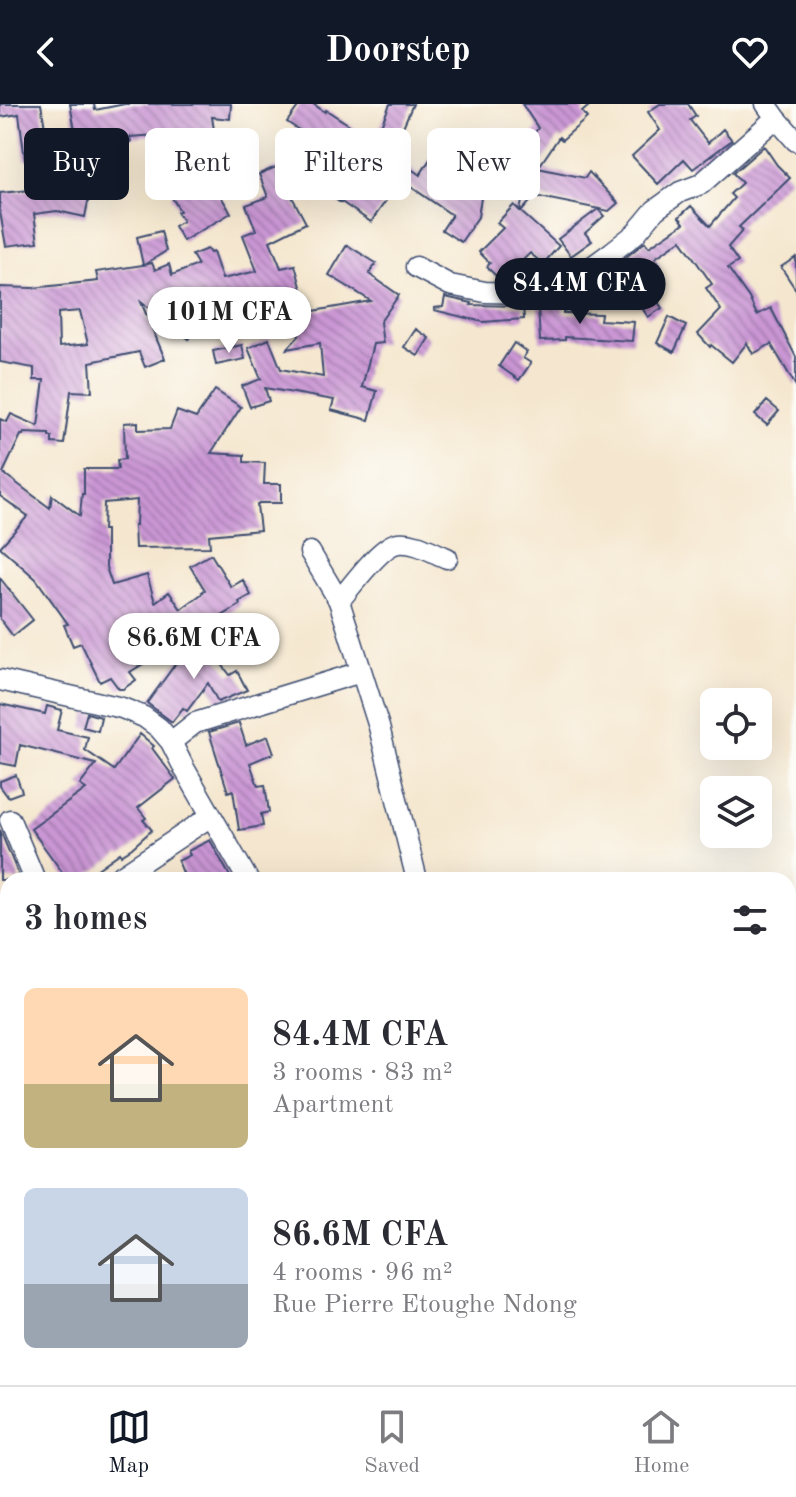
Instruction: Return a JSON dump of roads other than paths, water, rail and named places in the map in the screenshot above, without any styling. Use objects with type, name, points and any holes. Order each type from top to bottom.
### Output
[{"type":"street","points":[[416,267],[450,285],[485,292],[534,293],[582,274],[635,234],[655,210],[680,192],[701,184],[771,111],[796,141]]},
{"type":"street","points":[[339,601],[385,549],[396,543],[415,545],[447,558]]},
{"type":"street","points":[[310,552],[339,601],[379,727],[415,872]]},
{"type":"street","points":[[171,742],[195,723],[361,672]]},
{"type":"street","points":[[0,680],[122,708],[144,717],[159,728],[171,742],[243,872]]},
{"type":"street","points":[[131,872],[211,816]]},
{"type":"street","points":[[10,820],[32,872]]}]
